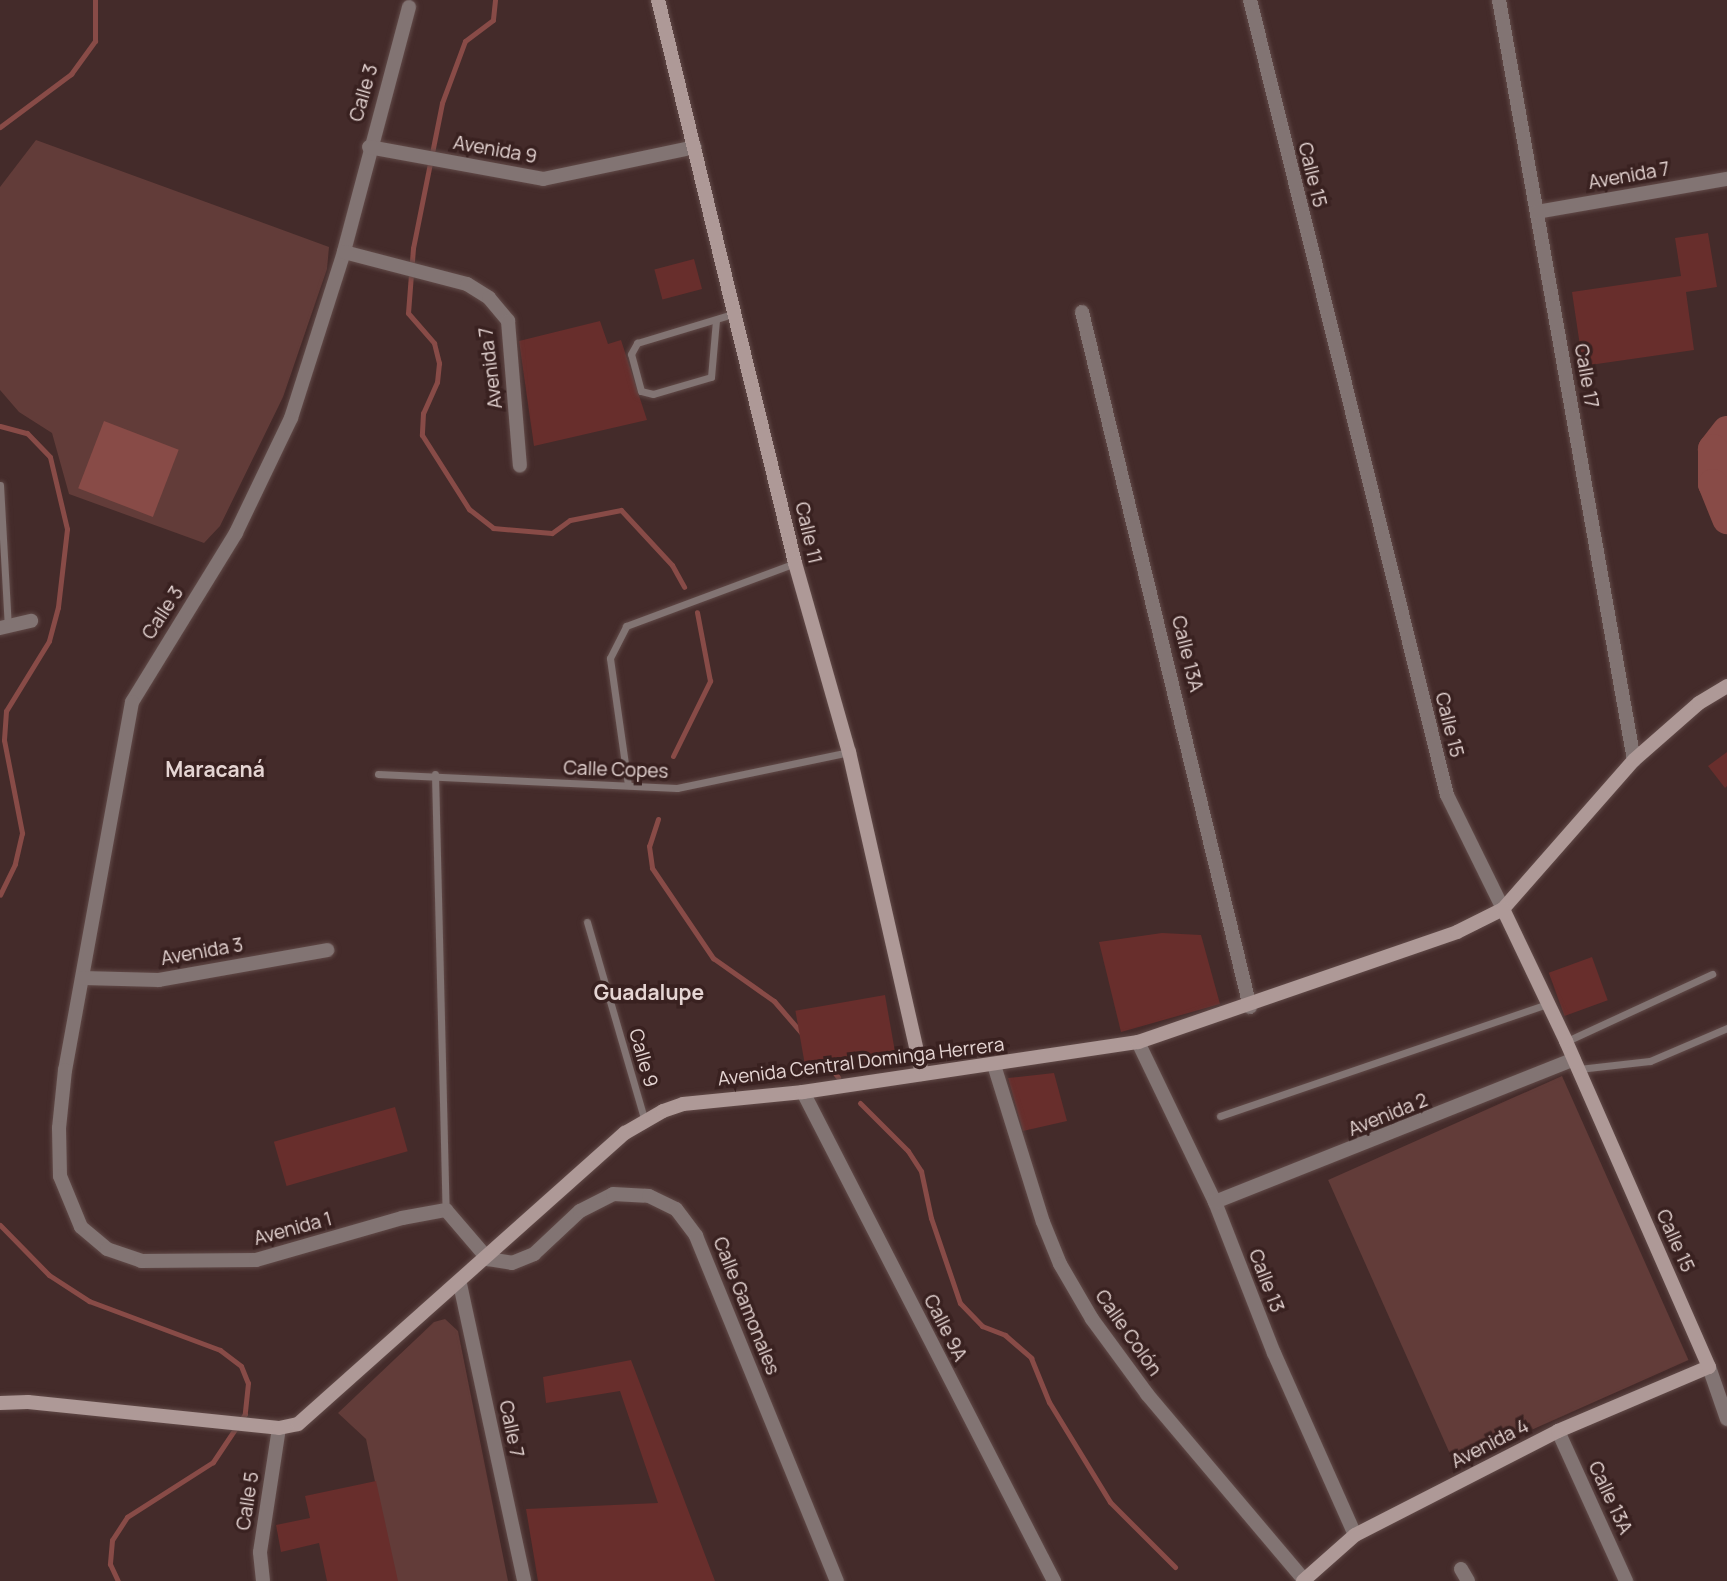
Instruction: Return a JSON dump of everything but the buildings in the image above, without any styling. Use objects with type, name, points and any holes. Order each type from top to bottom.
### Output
[{"type":"street","name":"Calle 11","points":[[657,0],[737,313],[795,563],[849,752],[922,1074]]},
{"type":"street","name":"Calle 15","points":[[1250,0],[1447,795],[1566,1041],[1709,1367],[1727,1419]]},
{"type":"street","name":"Calle 17","points":[[1499,0],[1640,759]]},
{"type":"street","name":"Calle 3","points":[[107,1249],[81,1227],[60,1176],[64,1082],[132,702],[253,501],[291,418],[344,251],[369,147],[408,7]]},
{"type":"street","name":"Avenida 9","points":[[369,147],[543,179],[695,147]]},
{"type":"street","name":"Avenida 7","points":[[1537,212],[1727,179]]},
{"type":"street","name":"Avenida 7","points":[[344,251],[420,268],[467,284],[489,298],[508,321],[520,466]]},
{"type":"street","name":"Calle 13A","points":[[1082,312],[1250,1007]]},
{"type":"street","points":[[4,627],[31,621]]},
{"type":"street","name":"Avenida Central Dominga Herrera","points":[[279,1428],[298,1424],[460,1284],[625,1133],[645,1122],[683,1104],[803,1092],[1138,1042],[1250,1007],[1457,932],[1503,909],[1640,759],[1699,703],[1727,685]]},
{"type":"street","name":"Avenida 3","points":[[83,978],[117,982],[159,980],[327,950]]},
{"type":"street","name":"Calle 13","points":[[1138,1042],[1214,1202],[1274,1353],[1355,1535]]},
{"type":"street","name":"Avenida 2","points":[[1214,1202],[1576,1064]]},
{"type":"street","name":"Calle Colón","points":[[993,1065],[1042,1222],[1060,1265],[1092,1319],[1147,1394],[1304,1581]]},
{"type":"street","name":"Calle 9A","points":[[803,1092],[1054,1581]]},
{"type":"street","name":"Calle Gamonales","points":[[488,1259],[512,1263],[534,1254],[580,1211],[613,1194],[649,1196],[676,1209],[696,1236],[837,1581]]},
{"type":"street","points":[[446,1210],[488,1259]]},
{"type":"street","name":"Avenida 1","points":[[107,1249],[141,1261],[256,1260],[402,1217],[446,1210]]},
{"type":"street","name":"Calle 7","points":[[460,1284],[524,1581]]},
{"type":"street","name":"Avenida 4","points":[[1304,1581],[1355,1535],[1558,1431],[1709,1367]]},
{"type":"street","points":[[0,1403],[28,1402],[279,1428]]},
{"type":"street","name":"Calle 5","points":[[263,1581],[260,1552],[279,1428]]},
{"type":"street","name":"Calle 13A","points":[[1558,1431],[1626,1581]]},
{"type":"lane","points":[[716,320],[711,377],[653,394],[640,391],[631,354],[637,343],[737,313]]},
{"type":"lane","points":[[1,485],[4,627]]},
{"type":"lane","points":[[628,785],[610,658],[626,626],[795,563]]},
{"type":"lane","name":"Calle Copes","points":[[378,774],[435,774],[677,788],[713,783],[849,752]]},
{"type":"lane","points":[[435,774],[446,1210]]},
{"type":"lane","name":"Calle 9","points":[[587,922],[645,1122]]},
{"type":"lane","points":[[1566,1041],[1713,974]]},
{"type":"lane","points":[[1220,1116],[1548,1004]]},
{"type":"lane","points":[[1576,1064],[1650,1061],[1727,1028]]},
{"type":"shaded area","points":[[36,140],[329,247],[327,269],[283,397],[220,526],[204,543],[69,494],[52,433],[19,412],[0,390],[0,187]]},
{"type":"shaded area","points":[[104,421],[179,450],[153,517],[78,488]]},
{"type":"shaded area","points":[[1562,1076],[1688,1360],[1455,1464],[1328,1180]]},
{"type":"shaded area","points":[[445,1319],[458,1331],[508,1581],[396,1581],[366,1439],[338,1413],[434,1322]]},
{"type":"waterway","points":[[0,127],[71,74],[95,41],[95,0]]},
{"type":"waterway","points":[[495,0],[493,20],[465,41],[442,103],[413,248],[408,313],[434,343],[439,363],[437,382],[423,413],[422,435],[469,509],[493,528],[552,533],[570,520],[621,510],[672,565],[684,587]]},
{"type":"waterway","points":[[0,426],[27,433],[50,457],[67,529],[58,607],[49,641],[6,711],[4,740],[22,833],[15,864],[0,895]]},
{"type":"waterway","points":[[1727,431],[1713,449],[1713,484],[1727,519]]},
{"type":"waterway","points":[[673,756],[710,681],[697,612]]},
{"type":"waterway","points":[[658,819],[649,846],[652,868],[713,958],[774,1001],[805,1037]]},
{"type":"waterway","points":[[827,1063],[838,1077]]},
{"type":"waterway","points":[[860,1103],[908,1151],[921,1171],[931,1218],[960,1303],[982,1326],[1005,1335],[1031,1358],[1049,1402],[1110,1502],[1175,1567]]},
{"type":"waterway","points":[[0,1225],[49,1275],[89,1301],[220,1350],[241,1366],[248,1383],[245,1414],[213,1462],[127,1517],[112,1540],[110,1564],[118,1581]]},
{"type":"district","name":"Maracaná","points":[[215,769]]},
{"type":"district","name":"Guadalupe","points":[[649,992]]}]
